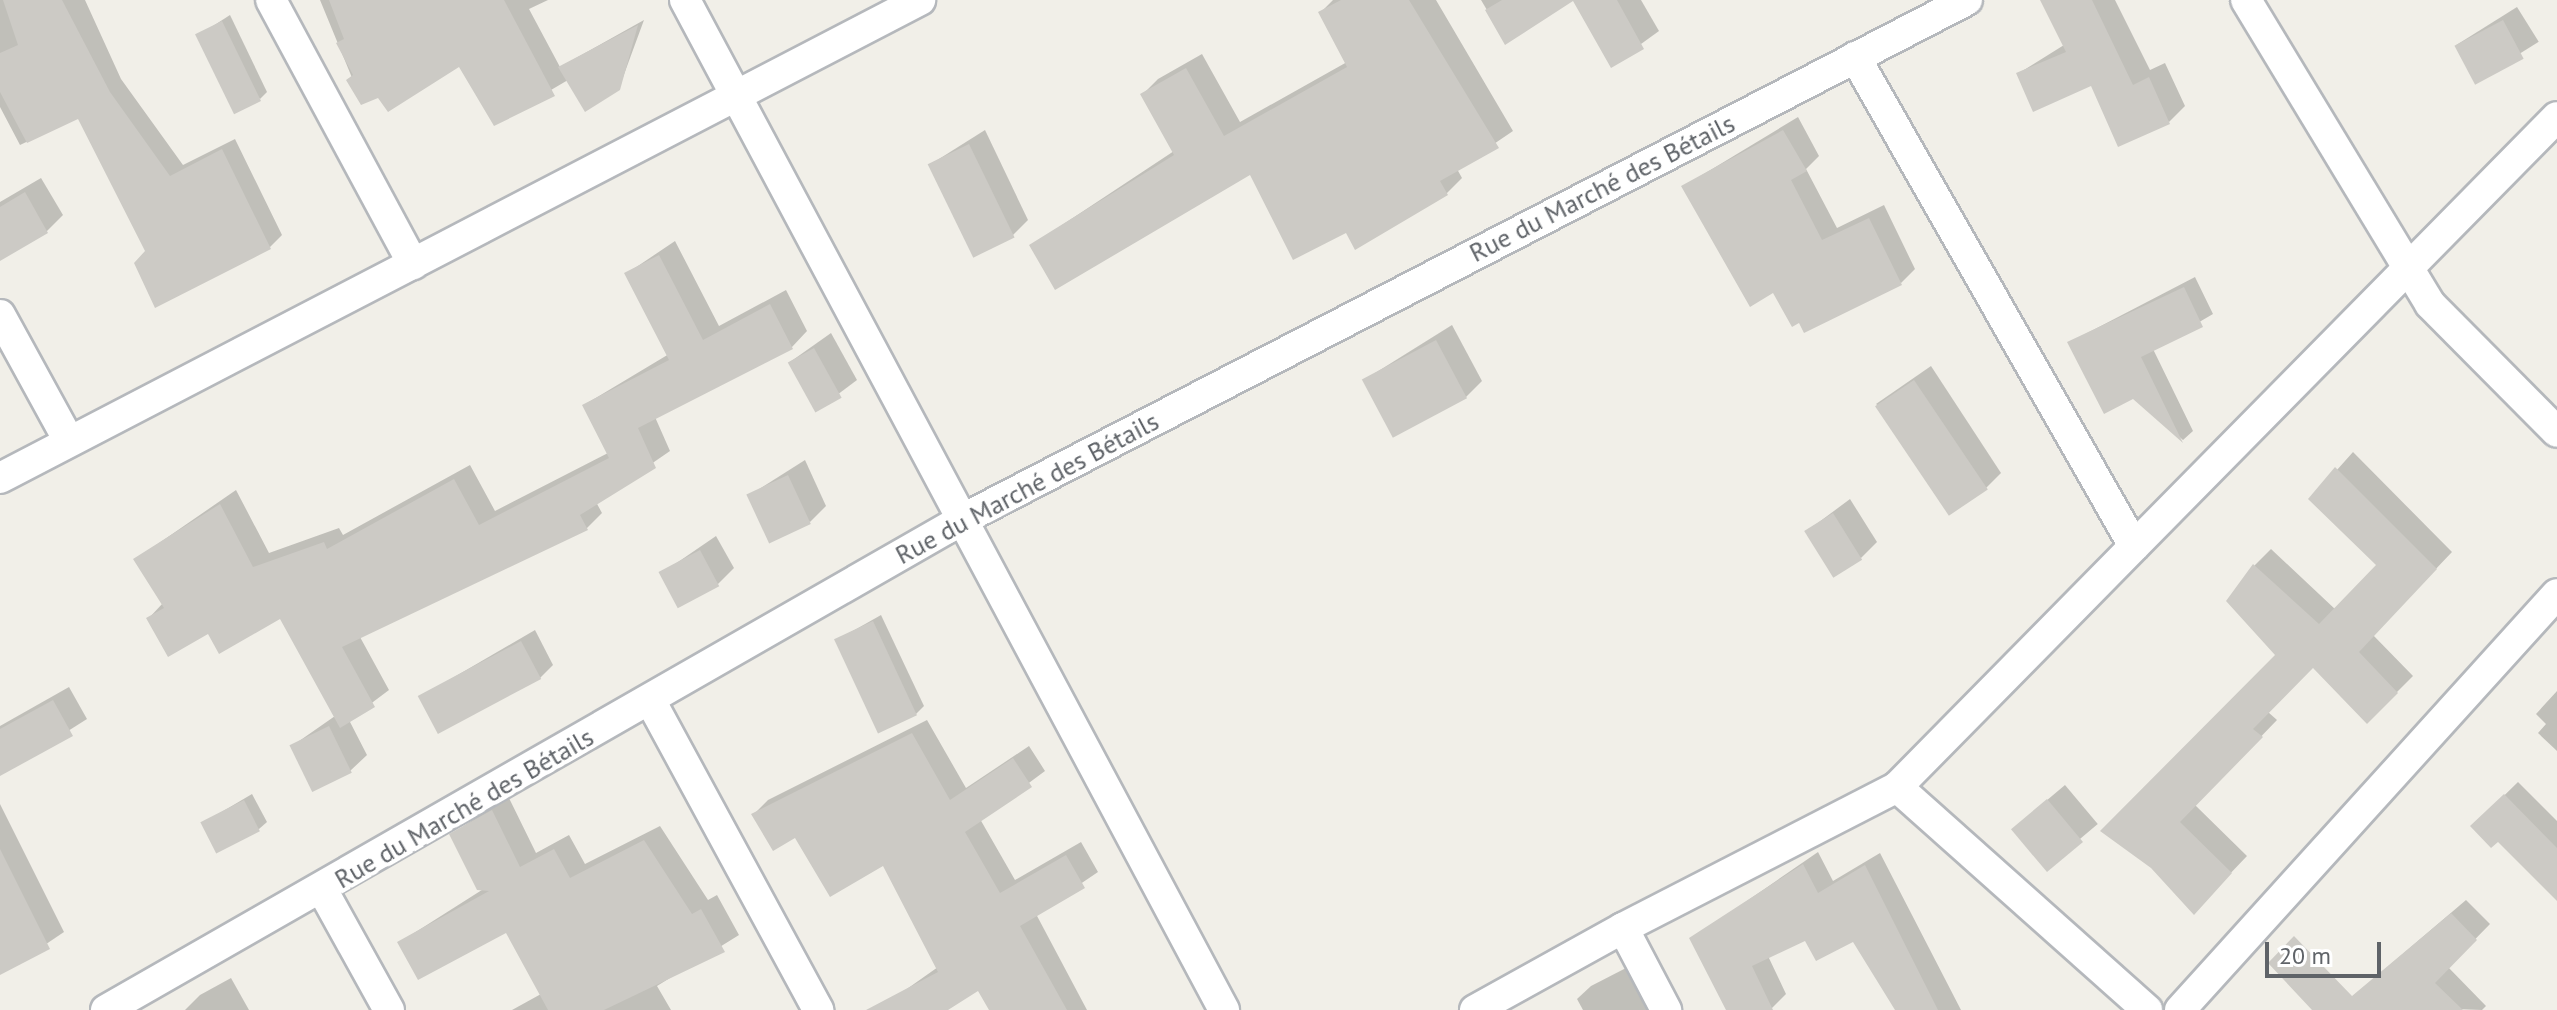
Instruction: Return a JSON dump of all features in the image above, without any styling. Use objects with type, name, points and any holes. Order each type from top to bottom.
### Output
[{"type":"street","points":[[271,0],[413,264]]},
{"type":"street","points":[[685,0],[965,518],[1224,1010]]},
{"type":"street","points":[[0,478],[920,0]]},
{"type":"street","name":"Rue du Marché des Bétails","points":[[106,1010],[323,891],[965,518],[1967,0]]},
{"type":"street","points":[[2246,0],[2430,304],[2557,432]]},
{"type":"street","points":[[1855,57],[2134,546]]},
{"type":"street","points":[[1475,1010],[1623,928],[1897,787],[2557,117]]},
{"type":"street","points":[[0,315],[69,441]]},
{"type":"street","points":[[2180,1010],[2557,594]]},
{"type":"street","points":[[650,700],[818,1010]]},
{"type":"street","points":[[1897,787],[2147,1010]]},
{"type":"street","points":[[323,891],[389,1010]]},
{"type":"street","points":[[1623,928],[1666,1010]]},
{"type":"building","points":[[3,0],[62,0],[110,92],[170,176],[222,149],[271,249],[155,308],[134,263],[145,251],[78,119],[27,143],[0,92],[0,53],[18,45]]},
{"type":"building","points":[[329,0],[504,0],[555,96],[494,126],[459,67],[388,112],[378,98],[361,105],[346,80],[353,75],[336,43],[344,39]]},
{"type":"building","points":[[1341,0],[1409,0],[1499,148],[1440,181],[1448,195],[1355,250],[1346,233],[1293,260],[1250,175],[1055,290],[1029,245],[1174,155],[1140,94],[1186,68],[1224,136],[1347,67],[1318,12]]},
{"type":"building","points":[[1502,0],[1617,0],[1644,49],[1611,68],[1573,1],[1505,45],[1485,10]]},
{"type":"building","points":[[2040,0],[2092,0],[2133,85],[2149,77],[2170,124],[2118,147],[2091,86],[2033,112],[2016,73],[2066,52]]},
{"type":"building","points":[[2503,20],[2524,59],[2475,85],[2454,46]]},
{"type":"building","points":[[222,21],[261,101],[234,114],[195,34]]},
{"type":"building","points":[[638,25],[620,90],[585,112],[558,67]]},
{"type":"building","points":[[1783,130],[1807,171],[1791,180],[1822,240],[1869,218],[1902,285],[1804,333],[1799,323],[1792,327],[1773,293],[1750,307],[1681,186]]},
{"type":"building","points":[[969,144],[1015,237],[973,258],[928,164]]},
{"type":"building","points":[[25,192],[48,233],[0,261],[0,207]]},
{"type":"building","points":[[659,255],[703,340],[770,304],[793,349],[638,428],[656,468],[580,515],[588,530],[342,647],[375,707],[340,728],[280,619],[219,654],[208,634],[168,657],[146,618],[164,608],[133,559],[220,504],[253,567],[324,542],[327,549],[454,479],[479,525],[609,458],[582,405],[669,360],[624,273]]},
{"type":"building","points":[[2184,287],[2203,327],[2141,357],[2183,443],[2133,399],[2104,414],[2067,342]]},
{"type":"building","points":[[1436,340],[1467,398],[1393,438],[1362,379]]},
{"type":"building","points":[[814,348],[842,398],[815,412],[788,363]]},
{"type":"building","points":[[1914,380],[1988,489],[1949,516],[1875,406]]},
{"type":"building","points":[[2335,467],[2437,569],[2359,652],[2398,693],[2367,724],[2313,668],[2253,729],[2263,737],[2180,822],[2232,873],[2194,915],[2151,868],[2100,831],[2275,655],[2226,601],[2253,564],[2319,624],[2376,565],[2308,499]]},
{"type":"building","points":[[788,475],[811,524],[769,543],[746,494]]},
{"type":"building","points":[[1833,513],[1862,560],[1833,578],[1804,531]]},
{"type":"building","points":[[700,550],[719,586],[678,608],[659,572]]},
{"type":"building","points":[[873,621],[917,715],[878,733],[834,639]]},
{"type":"building","points":[[521,641],[541,679],[438,734],[418,696]]},
{"type":"building","points":[[53,700],[73,736],[0,776],[0,729]]},
{"type":"building","points":[[329,726],[352,773],[312,792],[289,745]]},
{"type":"building","points":[[912,733],[950,800],[1013,758],[1032,787],[965,832],[1000,893],[1066,855],[1085,888],[1020,926],[1067,1010],[989,1010],[978,991],[948,1010],[866,1010],[938,972],[883,866],[830,897],[795,838],[773,851],[751,814]]},
{"type":"building","points":[[2504,794],[2557,848],[2557,901],[2498,842],[2491,848],[2470,826]]},
{"type":"building","points":[[2047,799],[2083,842],[2047,872],[2011,829]]},
{"type":"building","points":[[244,800],[260,831],[216,853],[200,822]]},
{"type":"building","points":[[492,810],[520,867],[554,849],[570,878],[644,840],[692,914],[701,909],[725,952],[604,1010],[548,1010],[506,933],[418,980],[397,942],[489,891],[477,890],[449,834]]},
{"type":"building","points":[[0,849],[50,949],[0,975]]},
{"type":"building","points":[[1803,864],[1818,893],[1865,865],[1938,1010],[1895,1010],[1853,942],[1816,961],[1805,941],[1752,966],[1773,1010],[1726,1010],[1689,938]]},
{"type":"building","points":[[2451,913],[2477,940],[2435,983],[2463,1010],[2312,1010],[2268,963],[2294,936],[2352,996]]}]
